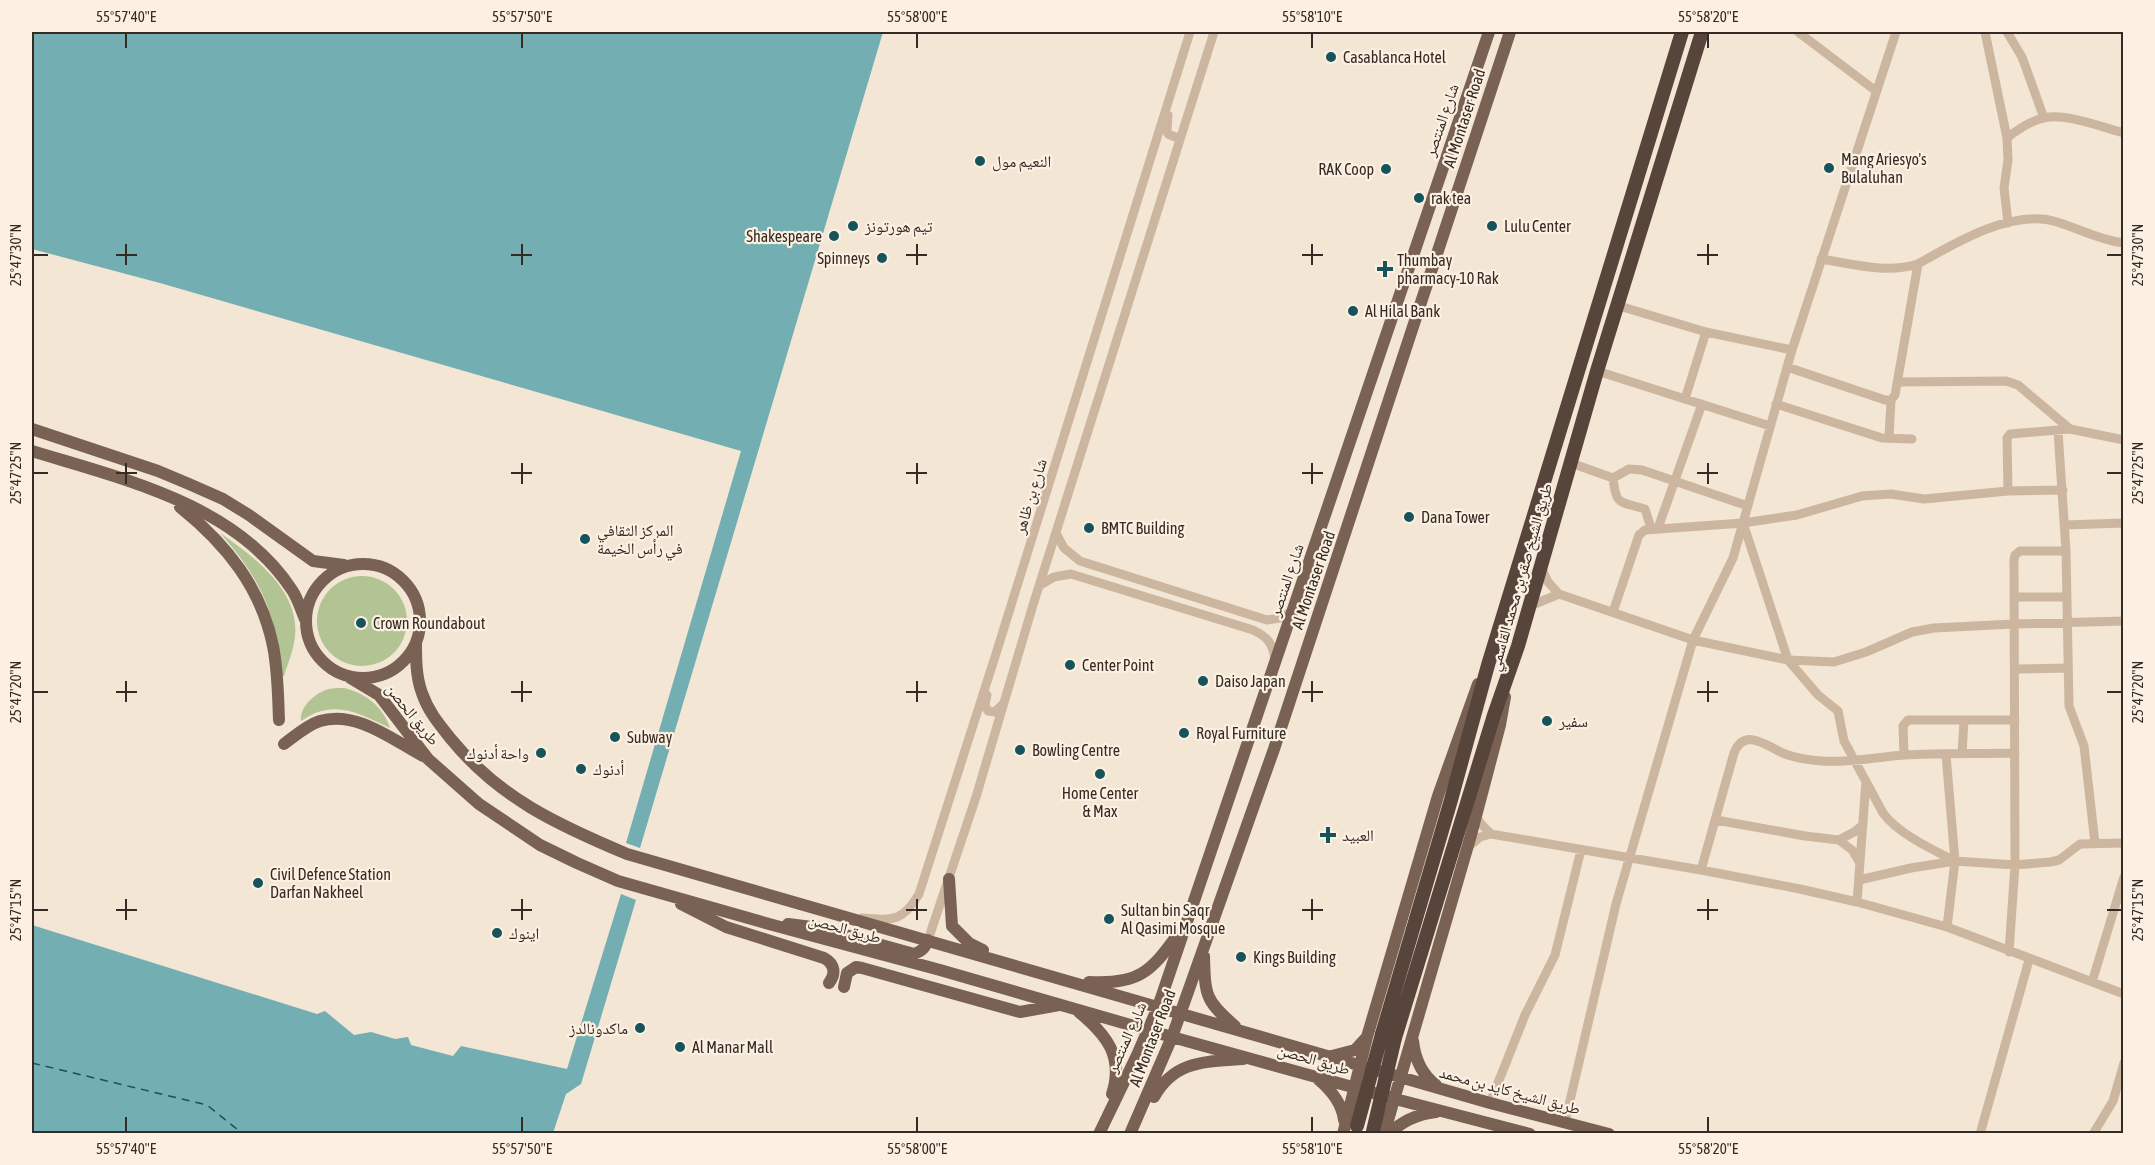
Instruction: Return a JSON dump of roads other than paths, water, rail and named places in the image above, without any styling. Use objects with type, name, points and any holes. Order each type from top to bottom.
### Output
[{"type":"highway","name":"طريق الشيخ صقر بن محمد القاسمي","points":[[1379,1133],[1388,1036],[1488,665],[1682,32]]},
{"type":"highway","name":"طريق الشيخ صقر بن محمد القاسمي","points":[[1350,1129],[1388,1036],[1510,672],[1597,371],[1702,32]]},
{"type":"main road","name":"شارع المنتصر","points":[[1099,1133],[1158,1007],[1489,32]]},
{"type":"main road","name":"Al Montaser Road","points":[[1131,1134],[1173,1037],[1274,749],[1344,540],[1408,336],[1510,32]]},
{"type":"main road","points":[[32,429],[147,468],[223,499],[313,561],[331,565],[379,566],[397,575],[410,589],[418,606],[420,625],[416,643],[407,658],[393,670],[376,677],[349,677],[328,667],[310,645],[305,631],[309,601],[318,585],[332,573],[349,566]]},
{"type":"main road","points":[[32,451],[148,488],[206,514],[230,528],[278,569],[294,592],[305,619]]},
{"type":"main road","points":[[148,488],[178,505],[205,527],[229,552],[248,581],[263,613],[273,646],[279,720]]},
{"type":"main road","name":"طريق الحصن","points":[[416,643],[419,683],[430,714],[465,757],[502,789],[539,813],[577,833],[627,854],[708,879],[852,918],[1401,1077]]},
{"type":"main road","points":[[1350,1129],[1355,1088],[1367,1037],[1438,796],[1470,702],[1488,665]]},
{"type":"main road","points":[[1379,1133],[1395,1099],[1476,816],[1500,725],[1510,672]]},
{"type":"main road","name":"طريق الحصن","points":[[349,677],[379,695],[428,759],[479,804],[540,844],[618,881],[1395,1099]]},
{"type":"main road","points":[[284,744],[318,722],[334,718],[362,724],[428,759]]},
{"type":"main road","points":[[949,879],[952,926],[969,943],[1008,963]]},
{"type":"main road","points":[[670,897],[714,922],[824,958],[833,967],[834,973],[828,983]]},
{"type":"main road","points":[[769,924],[814,927],[914,954],[921,952],[928,940]]},
{"type":"main road","points":[[1067,980],[1104,983],[1136,977],[1146,972],[1159,960],[1186,924]]},
{"type":"main road","points":[[1203,948],[1204,987],[1208,1000],[1240,1031]]},
{"type":"main road","points":[[844,987],[847,973],[856,967],[1020,1012],[1068,1006],[1101,1032],[1115,1058],[1116,1083],[1099,1133]]},
{"type":"main road","points":[[1328,1056],[1355,1050],[1367,1037]]},
{"type":"main road","points":[[1412,1037],[1420,1068],[1442,1089]]},
{"type":"main road","points":[[1131,1134],[1161,1084],[1182,1068],[1198,1062],[1250,1058]]},
{"type":"main road","points":[[1313,1076],[1331,1090],[1350,1129]]},
{"type":"main road","name":"طريق الشيخ كايد بن محمد","points":[[1401,1077],[1610,1134]]},
{"type":"main road","points":[[1395,1099],[1503,1130],[1530,1134]]},
{"type":"main road","points":[[1379,1133],[1414,1117],[1440,1111]]},
{"type":"street","name":"شارع بن ظاهر","points":[[852,918],[893,920],[911,908],[919,894],[1190,32]]},
{"type":"street","points":[[928,940],[1214,32]]},
{"type":"street","points":[[1798,32],[1876,92]]},
{"type":"street","points":[[1565,1122],[1616,903],[1693,640],[1733,558],[1792,350],[1896,32]]},
{"type":"street","points":[[1985,32],[2007,138],[2008,160],[2004,188],[2008,223]]},
{"type":"street","points":[[2007,32],[2022,57],[2044,118]]},
{"type":"street","points":[[1176,74],[1167,130],[1168,134],[1180,139]]},
{"type":"street","points":[[2007,138],[2022,127],[2044,118],[2058,117],[2124,134]]},
{"type":"street","points":[[1821,259],[1888,269],[1918,264],[1953,244],[2020,219],[2038,218],[2056,222],[2095,237],[2124,243]]},
{"type":"street","points":[[1889,438],[1891,400],[1895,394],[1918,264]]},
{"type":"street","points":[[1617,305],[1706,332],[1792,350]]},
{"type":"street","points":[[1685,399],[1706,332]]},
{"type":"street","points":[[1787,367],[1891,400]]},
{"type":"street","points":[[1597,371],[1770,426]]},
{"type":"street","points":[[1897,382],[2006,381],[2018,385],[2070,429]]},
{"type":"street","points":[[1654,528],[1702,404]]},
{"type":"street","points":[[1776,404],[1882,438],[1912,439]]},
{"type":"street","points":[[2008,491],[2007,438],[2010,434],[2070,429],[2124,440]]},
{"type":"street","points":[[2058,431],[2065,525],[2069,706],[2084,746],[2095,843]]},
{"type":"street","points":[[1571,463],[1613,478],[1629,469],[1642,470],[1748,506]]},
{"type":"street","points":[[1613,478],[1614,496],[1618,500],[1645,509],[1654,528]]},
{"type":"street","points":[[1613,612],[1639,535],[1644,530],[1743,523],[1797,515],[1862,496],[1891,494],[1924,499],[2008,491],[2063,490]]},
{"type":"street","points":[[1743,523],[1788,660],[1818,695],[1838,711],[1844,741],[1883,813],[1892,823],[1931,849],[1955,861]]},
{"type":"street","points":[[2065,525],[2124,524]]},
{"type":"street","points":[[1056,532],[1064,548],[1080,561]]},
{"type":"street","points":[[2009,952],[2015,865],[2014,560],[2017,553],[2066,551]]},
{"type":"street","points":[[1071,574],[1070,564],[1073,561],[1080,561],[1267,620],[1280,618],[1294,610]]},
{"type":"street","points":[[1541,567],[1548,582],[1558,594],[1693,640],[1788,660],[1833,662],[1866,652],[1912,632],[1934,628],[2124,621]]},
{"type":"street","points":[[1040,585],[1053,577],[1071,574],[1253,630],[1267,639],[1274,649],[1275,666]]},
{"type":"street","points":[[1530,606],[1544,598],[1558,594]]},
{"type":"street","points":[[2014,597],[2067,597]]},
{"type":"street","points":[[1253,630],[1261,623],[1261,618]]},
{"type":"street","points":[[994,660],[986,708],[988,711],[995,712],[1004,702]]},
{"type":"street","points":[[2014,669],[2068,668]]},
{"type":"street","points":[[1962,754],[1964,720]]},
{"type":"street","points":[[1904,755],[1903,726],[1905,722],[2015,720]]},
{"type":"street","points":[[1701,870],[1734,753],[1738,745],[1743,742],[1757,740],[1778,751],[1821,761],[1854,761],[1904,755],[2015,753]]},
{"type":"street","points":[[1946,755],[1955,861],[1947,927]]},
{"type":"street","points":[[1857,902],[1866,781]]},
{"type":"street","points":[[1476,816],[1491,834]]},
{"type":"street","points":[[1716,820],[1839,840],[1852,850],[1860,863]]},
{"type":"street","points":[[1839,840],[1863,825]]},
{"type":"street","points":[[1467,847],[1480,837],[1491,834],[1800,889],[1947,927],[2029,960],[2124,994]]},
{"type":"street","points":[[1859,880],[1955,861],[2015,865],[2050,862],[2059,860],[2080,844],[2124,843]]},
{"type":"street","points":[[1490,1103],[1525,1015],[1555,955],[1581,850]]},
{"type":"street","points":[[2092,982],[2124,877]]},
{"type":"street","points":[[1980,1134],[2029,960]]},
{"type":"street","points":[[2093,1134],[2113,1101],[2124,1063]]},
{"type":"water","points":[[32,32],[883,32],[640,848],[626,843],[741,451],[160,283],[32,249]]},
{"type":"water","points":[[621,894],[636,900],[581,1084],[566,1094],[553,1133],[32,1133],[32,925],[317,1014],[325,1011],[354,1035],[371,1032],[395,1039],[408,1037],[411,1045],[453,1056],[461,1046],[567,1069]]},
{"type":"place","name":"Casablanca Hotel","points":[[1331,57]]},
{"type":"place","name":"النعيم مول","points":[[980,161]]},
{"type":"place","name":"Mang Ariesyo's Bulaluhan","points":[[1829,168]]},
{"type":"place","name":"RAK Coop","points":[[1386,169]]},
{"type":"place","name":"rak tea","points":[[1419,198]]},
{"type":"place","name":"تيم هورتونز","points":[[853,226]]},
{"type":"place","name":"Lulu Center","points":[[1492,226]]},
{"type":"place","name":"Shakespeare","points":[[834,236]]},
{"type":"place","name":"Spinneys","points":[[882,258]]},
{"type":"place","name":"Thumbay pharmacy-10 Rak","points":[[1385,269]]},
{"type":"place","name":"Al Hilal Bank","points":[[1353,311]]},
{"type":"place","name":"Dana Tower","points":[[1409,517]]},
{"type":"place","name":"BMTC Building","points":[[1089,528]]},
{"type":"place","name":"المركز الثقافي في رأس الخيمة","points":[[585,539]]},
{"type":"place","name":"Crown Roundabout","points":[[361,623]]},
{"type":"place","name":"Center Point","points":[[1070,665]]},
{"type":"place","name":"Daiso Japan","points":[[1203,681]]},
{"type":"place","name":"سفير","points":[[1547,721]]},
{"type":"place","name":"Royal Furniture","points":[[1184,733]]},
{"type":"place","name":"Subway","points":[[615,737]]},
{"type":"place","name":"Bowling Centre","points":[[1020,750]]},
{"type":"place","name":"واحة أدنوك","points":[[541,753]]},
{"type":"place","name":"أدنوك","points":[[581,769]]},
{"type":"place","name":"Home Center & Max","points":[[1100,774]]},
{"type":"place","name":"العبيد","points":[[1328,835]]},
{"type":"place","name":"Civil Defence Station Darfan Nakheel","points":[[258,883]]},
{"type":"place","name":"Sultan bin Saqr Al Qasimi Mosque","points":[[1109,919]]},
{"type":"place","name":"اينوك","points":[[497,933]]},
{"type":"place","name":"Kings Building","points":[[1241,957]]},
{"type":"place","name":"ماكدونالدز","points":[[640,1028]]},
{"type":"place","name":"Al Manar Mall","points":[[680,1047]]}]
